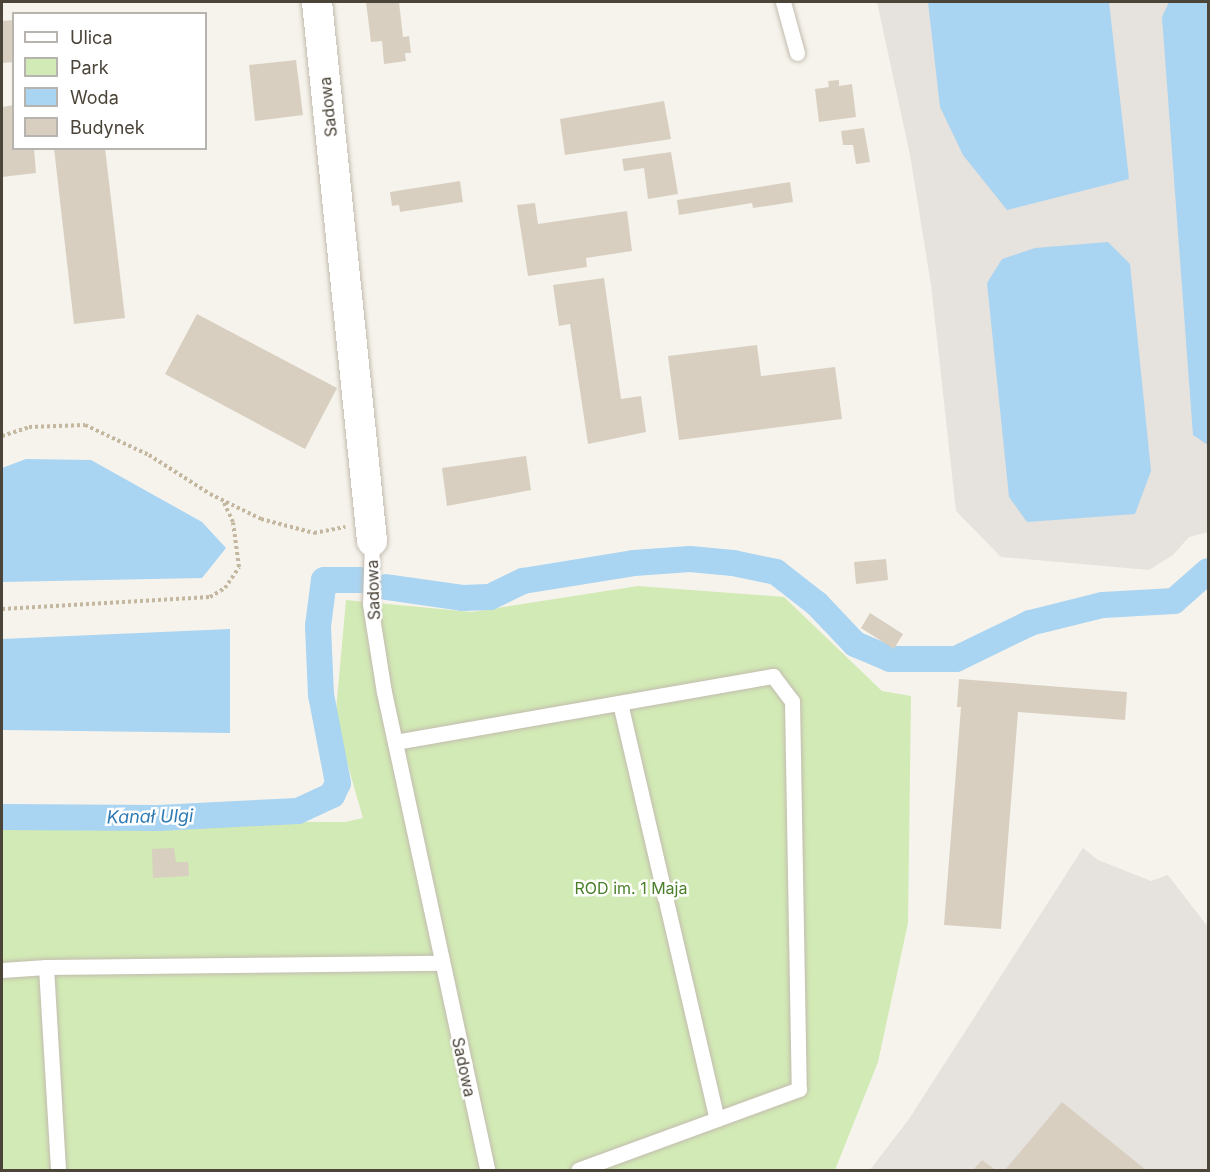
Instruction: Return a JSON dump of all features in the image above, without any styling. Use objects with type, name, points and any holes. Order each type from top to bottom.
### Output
[{"type":"street","name":"Sadowa","points":[[317,2],[371,532]]},
{"type":"lane","points":[[783,2],[797,53]]},
{"type":"lane","name":"Sadowa","points":[[371,532],[370,604],[395,742],[487,1170]]},
{"type":"lane","points":[[395,742],[773,676],[792,701],[799,1089],[578,1170]]},
{"type":"lane","points":[[620,703],[717,1119]]},
{"type":"lane","points":[[2,970],[46,967],[442,963]]},
{"type":"lane","points":[[46,967],[58,1170]]},
{"type":"path","points":[[2,436],[28,427],[85,425],[149,455],[223,500],[261,519],[314,533],[371,532]]},
{"type":"path","points":[[2,609],[210,597],[225,588],[239,567],[233,522],[223,500]]},
{"type":"shaded area","points":[[877,2],[1208,2],[1208,532],[1189,537],[1173,555],[1149,570],[1001,557],[956,511],[931,285],[910,155]]},
{"type":"shaded area","points":[[1083,848],[1098,860],[1151,881],[1168,875],[1208,927],[1208,1170],[870,1170],[909,1119]]},
{"type":"green space","name":"ROD im. 1 Maja","points":[[638,586],[784,597],[882,691],[911,696],[908,923],[878,1062],[835,1170],[2,1170],[2,821],[345,822],[363,818],[335,721],[346,600],[472,612]]},
{"type":"water","points":[[928,2],[1109,2],[1129,179],[1007,210],[963,155],[940,107]]},
{"type":"water","points":[[1169,2],[1208,2],[1208,445],[1193,435],[1162,17]]},
{"type":"water","points":[[1108,242],[1130,264],[1151,471],[1135,514],[1027,522],[1009,497],[987,283],[1002,259],[1035,248]]},
{"type":"water","points":[[26,459],[91,460],[202,522],[226,548],[202,578],[2,582],[2,468]]},
{"type":"water","points":[[230,629],[230,733],[2,730],[2,639]]},
{"type":"building","points":[[366,2],[399,2],[403,37],[409,36],[411,53],[405,53],[406,61],[384,64],[382,41],[371,42]]},
{"type":"building","points":[[12,20],[12,62],[2,63],[2,21]]},
{"type":"building","points":[[296,60],[303,115],[255,121],[249,65]]},
{"type":"building","points":[[839,80],[839,86],[852,84],[856,117],[819,122],[815,89],[829,87],[828,81]]},
{"type":"building","points":[[664,101],[671,139],[565,155],[560,119]]},
{"type":"building","points":[[12,105],[12,150],[34,150],[36,173],[2,177],[2,107]]},
{"type":"building","points":[[864,128],[870,162],[856,164],[853,145],[843,145],[841,131]]},
{"type":"building","points":[[54,150],[105,150],[125,318],[74,324]]},
{"type":"building","points":[[671,152],[678,194],[648,199],[644,168],[624,171],[622,159]]},
{"type":"building","points":[[460,181],[463,202],[400,212],[399,205],[392,206],[390,192]]},
{"type":"building","points":[[790,182],[793,202],[753,208],[752,203],[679,215],[677,200]]},
{"type":"building","points":[[535,203],[538,224],[627,211],[632,251],[586,258],[587,267],[528,276],[517,205]]},
{"type":"building","points":[[604,278],[621,399],[641,396],[646,432],[588,444],[570,324],[559,326],[553,285]]},
{"type":"building","points":[[197,314],[337,388],[305,449],[165,374]]},
{"type":"building","points":[[757,345],[761,376],[835,367],[842,419],[679,440],[668,356]]},
{"type":"building","points":[[526,456],[531,490],[447,506],[442,468]]},
{"type":"building","points":[[886,559],[888,580],[856,584],[854,562]]},
{"type":"building","points":[[870,613],[903,634],[894,649],[861,628]]},
{"type":"building","points":[[959,679],[1127,692],[1125,720],[1018,712],[1001,929],[944,925],[961,707],[957,707]]},
{"type":"building","points":[[174,848],[176,862],[188,862],[189,876],[153,878],[152,849]]},
{"type":"building","points":[[1062,1102],[1146,1170],[1005,1170]]},
{"type":"building","points":[[982,1160],[993,1168],[995,1170],[973,1170]]},
{"type":"waterway","points":[[386,587],[462,598],[490,597],[523,581],[634,563],[690,559],[733,563],[776,572],[817,604],[855,644],[890,659],[956,659],[1030,623],[1103,605],[1174,601],[1208,571]]},
{"type":"waterway","name":"Kanał Ulgi","points":[[2,817],[158,818],[298,811],[332,795],[338,783],[321,695],[318,626],[324,580],[362,580]]}]
